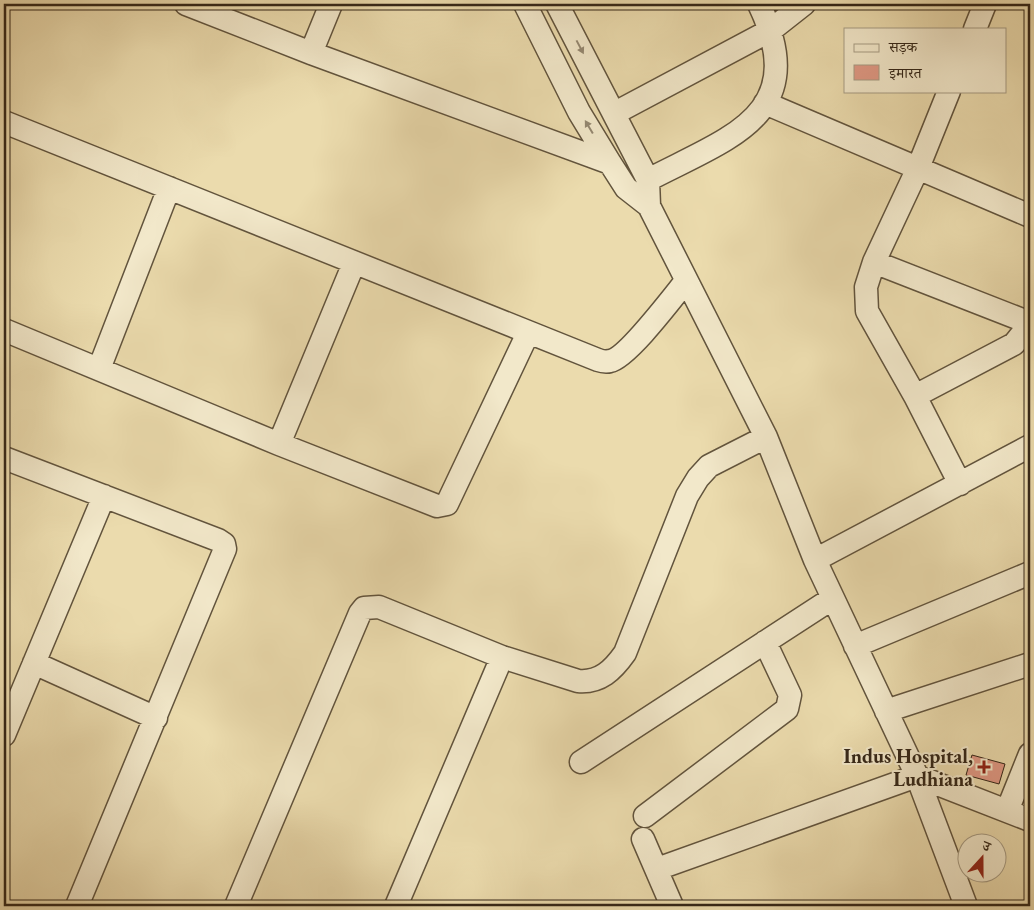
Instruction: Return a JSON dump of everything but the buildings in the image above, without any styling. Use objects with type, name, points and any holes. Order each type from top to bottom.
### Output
[{"type":"street","points":[[186,4],[311,53],[610,162]]},
{"type":"street","points":[[311,53],[331,4]]},
{"type":"street","points":[[525,4],[579,112],[626,188],[649,206]]},
{"type":"street","points":[[557,4],[648,180],[649,206],[766,437],[815,560],[916,776],[966,906]]},
{"type":"street","points":[[648,180],[742,130],[765,103],[770,95],[776,76],[776,57],[771,30],[759,4]]},
{"type":"street","points":[[615,113],[771,30],[804,4]]},
{"type":"street","points":[[975,28],[985,4]]},
{"type":"street","points":[[949,92],[918,168],[874,262],[866,287],[867,310],[915,396],[960,484]]},
{"type":"street","points":[[765,103],[1030,216]]},
{"type":"street","points":[[4,122],[528,334],[598,360],[609,361],[617,358],[634,343],[686,281]]},
{"type":"street","points":[[99,369],[169,188]]},
{"type":"street","points":[[279,444],[354,262]]},
{"type":"street","points":[[874,262],[1030,323],[1014,344],[915,396]]},
{"type":"street","points":[[4,330],[428,504],[443,506],[447,504],[528,334]]},
{"type":"street","points":[[236,906],[360,613],[364,608],[379,607],[502,656],[578,681],[588,682],[598,679],[613,669],[625,653],[687,496],[698,478],[709,466],[766,437]]},
{"type":"street","points":[[815,560],[1030,446]]},
{"type":"street","points":[[4,458],[218,540],[226,549],[77,906]]},
{"type":"street","points":[[4,735],[104,496]]},
{"type":"street","points":[[855,646],[1030,572]]},
{"type":"street","points":[[581,762],[833,598]]},
{"type":"street","points":[[645,816],[787,709],[790,695],[765,642]]},
{"type":"street","points":[[396,906],[502,656]]},
{"type":"street","points":[[34,663],[156,718]]},
{"type":"street","points":[[886,711],[1030,664]]},
{"type":"street","points":[[1007,811],[1030,754]]},
{"type":"street","points":[[657,869],[916,776],[1030,820]]},
{"type":"street","points":[[643,838],[672,906]]},
{"type":"place","name":"Indus Hospital, Ludhiana","points":[[984,767]]}]
